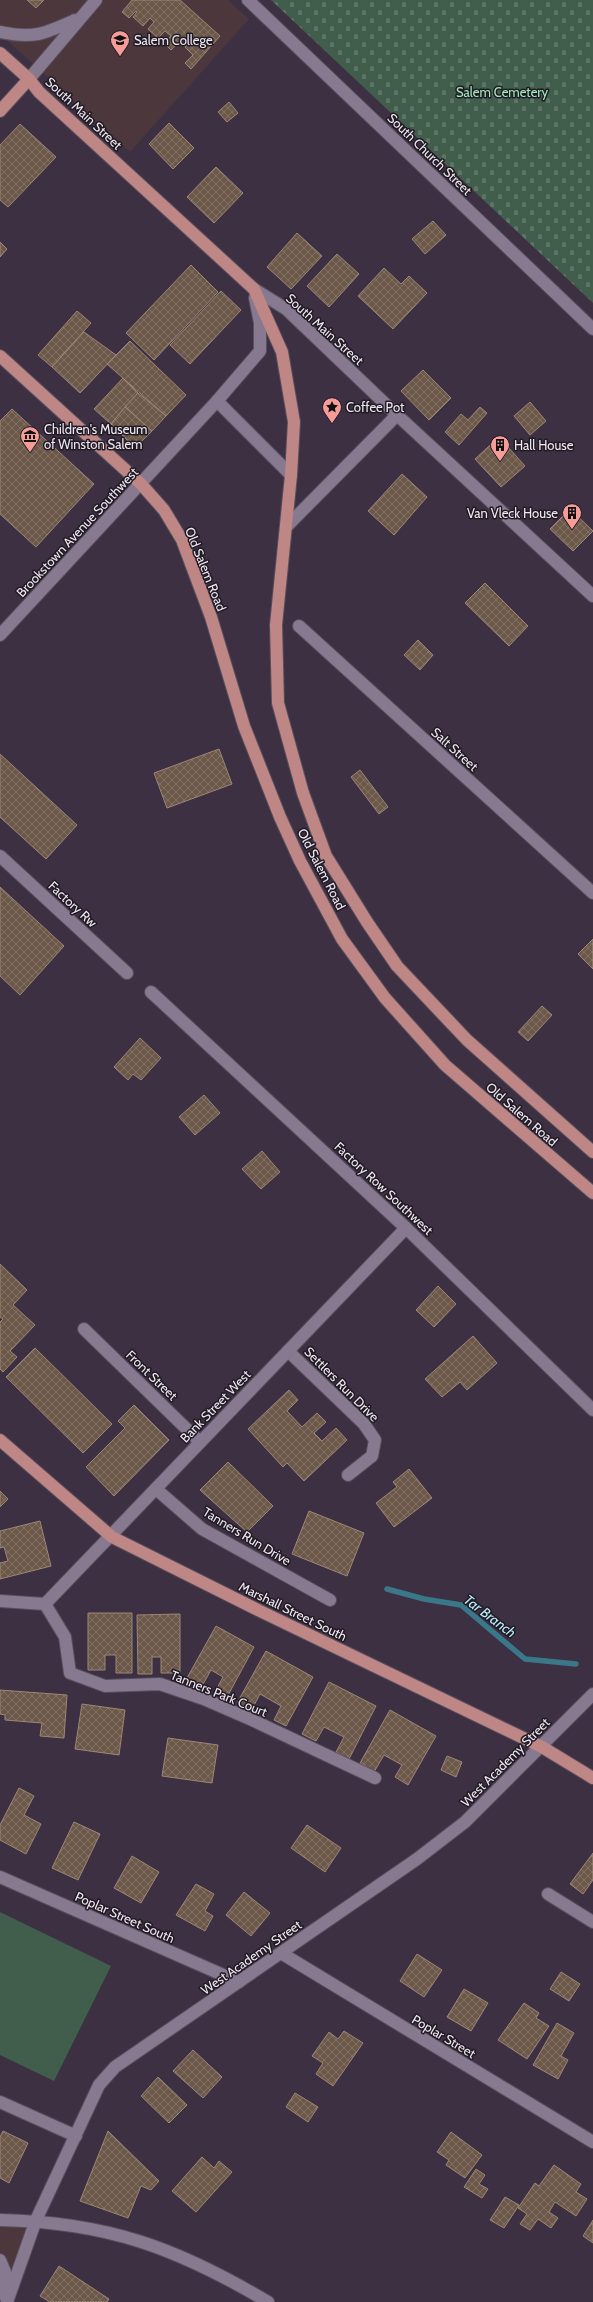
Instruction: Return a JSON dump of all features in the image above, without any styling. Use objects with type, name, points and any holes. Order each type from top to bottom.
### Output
[{"type":"main road","name":"South Main Street","points":[[0,53],[29,79],[39,92],[254,289]]},
{"type":"main road","points":[[0,110],[29,79]]},
{"type":"main road","name":"Old Salem Road","points":[[254,289],[282,352],[294,422],[291,475],[276,625],[278,703],[303,793],[326,856],[367,922],[397,966],[467,1040],[593,1152]]},
{"type":"main road","name":"Old Salem Road","points":[[0,356],[141,484],[164,510],[182,540],[211,617],[244,726],[280,817],[300,861],[342,939],[385,998],[445,1065],[593,1193]]},
{"type":"main road","name":"Marshall Street South","points":[[0,1440],[112,1536],[260,1611],[542,1747],[593,1778]]},
{"type":"street","points":[[29,79],[78,19],[96,0]]},
{"type":"street","name":"South Church Street","points":[[248,0],[593,329]]},
{"type":"street","points":[[0,32],[22,36],[41,35],[78,19]]},
{"type":"street","name":"Brookstown Avenue Southwest","points":[[0,635],[217,401],[260,351],[260,323],[254,289]]},
{"type":"street","name":"South Main Street","points":[[254,289],[286,309],[397,415],[593,596]]},
{"type":"street","points":[[217,401],[291,475]]},
{"type":"street","points":[[286,527],[397,415]]},
{"type":"street","name":"Salt Street","points":[[299,626],[593,893]]},
{"type":"street","name":"Factory Rw","points":[[0,856],[127,973]]},
{"type":"street","name":"Factory Row Southwest","points":[[151,992],[406,1228],[593,1410]]},
{"type":"street","name":"Bank Street West","points":[[45,1604],[112,1536],[200,1442],[406,1228]]},
{"type":"street","name":"Front Street","points":[[84,1329],[200,1442]]},
{"type":"street","name":"Settlers Run Drive","points":[[288,1351],[364,1424],[375,1440],[372,1456],[348,1475]]},
{"type":"street","name":"Tanners Run Drive","points":[[156,1489],[202,1529],[330,1600]]},
{"type":"street","points":[[0,1601],[45,1604]]},
{"type":"street","name":"Tanners Park Court","points":[[45,1604],[65,1637],[70,1673],[105,1686],[160,1684],[204,1699],[244,1716],[375,1778]]},
{"type":"street","name":"West Academy Street","points":[[7,2302],[36,2220],[99,2085],[116,2067],[417,1859],[459,1826],[542,1747],[593,1694]]},
{"type":"street","name":"Poplar Street South","points":[[0,1877],[239,1982]]},
{"type":"street","points":[[548,1894],[593,1922]]},
{"type":"street","name":"Poplar Street","points":[[281,1953],[593,2142]]},
{"type":"street","points":[[0,2102],[76,2136]]},
{"type":"street","points":[[0,2220],[36,2220],[95,2228],[146,2242],[222,2274],[268,2302]]},
{"type":"street","points":[[0,2260],[5,2272],[7,2302]]},
{"type":"shaded area","name":"Salem College","points":[[0,0],[228,0],[249,19],[130,152],[0,34]]},
{"type":"shaded area","points":[[0,2220],[36,2220],[0,2293]]},
{"type":"green space","name":"Salem Cemetery","points":[[271,0],[593,0],[593,303]]},
{"type":"green space","points":[[0,1912],[111,1966],[54,2081],[0,2055]]},
{"type":"building","points":[[27,0],[44,0],[36,8]]},
{"type":"building","points":[[132,0],[180,0],[220,36],[191,69],[185,63],[193,55],[185,47],[189,43],[183,37],[171,50],[164,43],[171,36],[165,31],[158,38],[148,29],[154,22],[150,18],[143,26],[133,17],[137,12],[136,11],[129,18],[122,12]]},
{"type":"building","points":[[229,102],[238,113],[227,122],[218,112]]},
{"type":"building","points":[[169,123],[194,148],[173,169],[149,144]]},
{"type":"building","points":[[20,124],[56,157],[8,207],[0,200],[0,145]]},
{"type":"building","points":[[216,167],[243,193],[214,223],[187,197]]},
{"type":"building","points":[[433,221],[446,235],[425,254],[412,239]]},
{"type":"building","points":[[297,233],[322,256],[291,289],[267,267]]},
{"type":"building","points":[[0,242],[7,249],[0,257]]},
{"type":"building","points":[[337,254],[359,274],[329,307],[307,286]]},
{"type":"building","points":[[191,265],[218,292],[154,360],[126,333]]},
{"type":"building","points":[[384,268],[401,284],[409,276],[427,293],[393,329],[358,296]]},
{"type":"building","points":[[221,291],[241,310],[190,364],[170,345]]},
{"type":"building","points":[[77,311],[91,323],[52,367],[38,355]]},
{"type":"building","points":[[84,332],[116,355],[80,393],[52,367]]},
{"type":"building","points":[[130,341],[186,395],[166,416],[107,364]]},
{"type":"building","points":[[423,370],[451,398],[429,420],[401,391]]},
{"type":"building","points":[[123,378],[138,393],[111,424],[94,409]]},
{"type":"building","points":[[138,393],[166,416],[152,431],[125,407]]},
{"type":"building","points":[[530,402],[546,421],[530,435],[514,416]]},
{"type":"building","points":[[125,407],[152,431],[139,444],[132,445],[111,424]]},
{"type":"building","points":[[480,407],[487,413],[459,445],[445,432],[461,414],[468,420]]},
{"type":"building","name":"Children's Museum of Winston Salem","points":[[12,409],[94,484],[36,547],[0,514],[0,421]]},
{"type":"building","name":"Hall House","points":[[499,437],[525,466],[501,487],[475,459]]},
{"type":"building","points":[[402,474],[427,497],[394,535],[368,511]]},
{"type":"building","name":"Van Vleck House","points":[[570,509],[593,531],[573,551],[550,529]]},
{"type":"building","points":[[485,583],[528,626],[509,646],[465,603]]},
{"type":"building","points":[[418,640],[433,655],[420,670],[404,655]]},
{"type":"building","points":[[219,749],[232,784],[167,808],[154,773]]},
{"type":"building","points":[[0,754],[77,825],[46,859],[0,817]]},
{"type":"building","points":[[360,770],[388,807],[379,814],[351,777]]},
{"type":"building","points":[[0,887],[64,946],[20,995],[0,976]]},
{"type":"building","points":[[593,939],[593,969],[578,954]]},
{"type":"building","points":[[542,1006],[552,1015],[528,1041],[518,1032]]},
{"type":"building","points":[[140,1038],[161,1058],[141,1080],[133,1074],[128,1080],[114,1067]]},
{"type":"building","points":[[204,1095],[220,1113],[195,1135],[179,1117]]},
{"type":"building","points":[[262,1151],[280,1172],[261,1189],[242,1169]]},
{"type":"building","points":[[0,1264],[27,1290],[13,1305],[35,1325],[10,1351],[17,1357],[3,1372],[0,1369],[0,1322],[3,1319],[0,1317]]},
{"type":"building","points":[[438,1286],[456,1304],[434,1327],[416,1310]]},
{"type":"building","points":[[473,1336],[497,1363],[467,1390],[460,1382],[442,1397],[425,1379]]},
{"type":"building","points":[[35,1348],[112,1424],[83,1453],[6,1377]]},
{"type":"building","points":[[289,1390],[298,1400],[287,1411],[302,1427],[317,1413],[326,1422],[314,1433],[322,1441],[336,1428],[347,1440],[304,1481],[287,1463],[283,1467],[248,1429]]},
{"type":"building","points":[[134,1405],[169,1440],[114,1496],[86,1467],[125,1428],[118,1421]]},
{"type":"building","points":[[228,1462],[273,1506],[247,1532],[200,1490]]},
{"type":"building","points":[[409,1469],[432,1498],[394,1527],[376,1503],[397,1487],[393,1482]]},
{"type":"building","points":[[0,1491],[8,1499],[0,1507]]},
{"type":"building","points":[[309,1511],[364,1533],[347,1576],[292,1554]]},
{"type":"building","points":[[40,1521],[51,1566],[0,1579],[0,1563],[8,1561],[4,1547],[0,1548],[0,1531]]},
{"type":"building","points":[[88,1613],[132,1613],[132,1673],[116,1673],[116,1655],[105,1655],[105,1670],[88,1670]]},
{"type":"building","points":[[180,1614],[180,1673],[161,1673],[161,1657],[152,1657],[152,1674],[138,1674],[137,1615]]},
{"type":"building","points":[[216,1626],[254,1647],[226,1699],[215,1692],[223,1677],[211,1670],[202,1686],[187,1678]]},
{"type":"building","points":[[266,1651],[313,1677],[286,1726],[274,1720],[281,1706],[260,1694],[251,1711],[237,1703]]},
{"type":"building","points":[[329,1682],[376,1706],[349,1759],[336,1752],[344,1737],[324,1727],[316,1741],[302,1734]]},
{"type":"building","points":[[0,1690],[67,1695],[64,1738],[40,1736],[42,1723],[5,1720],[5,1715],[0,1714]]},
{"type":"building","points":[[82,1704],[125,1710],[119,1755],[75,1749]]},
{"type":"building","points":[[390,1710],[436,1736],[408,1785],[395,1777],[402,1765],[384,1755],[374,1772],[360,1763]]},
{"type":"building","points":[[168,1738],[218,1745],[212,1783],[162,1776]]},
{"type":"building","points":[[447,1756],[462,1762],[456,1777],[441,1770]]},
{"type":"building","points":[[19,1788],[34,1796],[24,1815],[41,1824],[26,1854],[0,1840],[0,1825]]},
{"type":"building","points":[[74,1822],[100,1834],[78,1880],[52,1868]]},
{"type":"building","points":[[307,1825],[341,1848],[325,1872],[291,1848]]},
{"type":"building","points":[[593,1853],[593,1880],[583,1894],[570,1884]]},
{"type":"building","points":[[132,1856],[159,1872],[141,1903],[114,1888]]},
{"type":"building","points":[[196,1884],[214,1894],[205,1911],[213,1916],[205,1931],[176,1915]]},
{"type":"building","points":[[244,1892],[270,1913],[251,1936],[226,1915]]},
{"type":"building","points":[[417,1954],[442,1970],[424,1997],[400,1981]]},
{"type":"building","points":[[561,1972],[580,1984],[569,2001],[550,1989]]},
{"type":"building","points":[[464,1989],[488,2003],[471,2031],[447,2017]]},
{"type":"building","points":[[524,2003],[539,2013],[536,2018],[549,2026],[527,2059],[498,2040]]},
{"type":"building","points":[[557,2023],[574,2033],[561,2056],[568,2060],[558,2079],[533,2065]]},
{"type":"building","points":[[344,2031],[363,2043],[333,2086],[316,2074],[323,2063],[312,2056],[329,2032],[338,2039]]},
{"type":"building","points":[[193,2050],[222,2077],[203,2098],[173,2071]]},
{"type":"building","points":[[158,2077],[187,2105],[169,2123],[141,2096]]},
{"type":"building","points":[[295,2093],[318,2107],[308,2122],[286,2107]]},
{"type":"building","points":[[3,2131],[28,2143],[9,2183],[0,2178],[0,2137]]},
{"type":"building","points":[[108,2131],[159,2181],[151,2190],[141,2186],[128,2218],[80,2201]]},
{"type":"building","points":[[451,2132],[482,2155],[465,2178],[446,2165],[449,2160],[437,2152]]},
{"type":"building","points":[[202,2157],[214,2168],[219,2161],[232,2172],[196,2212],[172,2191]]},
{"type":"building","points":[[554,2165],[581,2184],[576,2192],[587,2199],[576,2216],[555,2202],[549,2212],[558,2218],[551,2228],[538,2219],[530,2230],[520,2224],[527,2214],[518,2208],[535,2183],[539,2186]]},
{"type":"building","points":[[476,2169],[485,2175],[479,2184],[488,2189],[482,2198],[464,2187]]},
{"type":"building","points":[[505,2197],[519,2205],[504,2228],[490,2220]]},
{"type":"building","points":[[593,2220],[593,2243],[583,2236]]},
{"type":"building","points":[[59,2266],[109,2299],[107,2302],[50,2302],[40,2296]]},
{"type":"waterway","name":"Tar Branch","points":[[387,1589],[424,1599],[461,1605],[525,1659],[576,1664]]},
{"type":"place","name":"Salem College","points":[[120,57]]},
{"type":"place","name":"Coffee Pot","points":[[332,424]]},
{"type":"place","name":"Children's Museum of Winston Salem","points":[[30,453]]},
{"type":"place","name":"Hall House","points":[[500,462]]},
{"type":"place","name":"Van Vleck House","points":[[572,530]]}]
